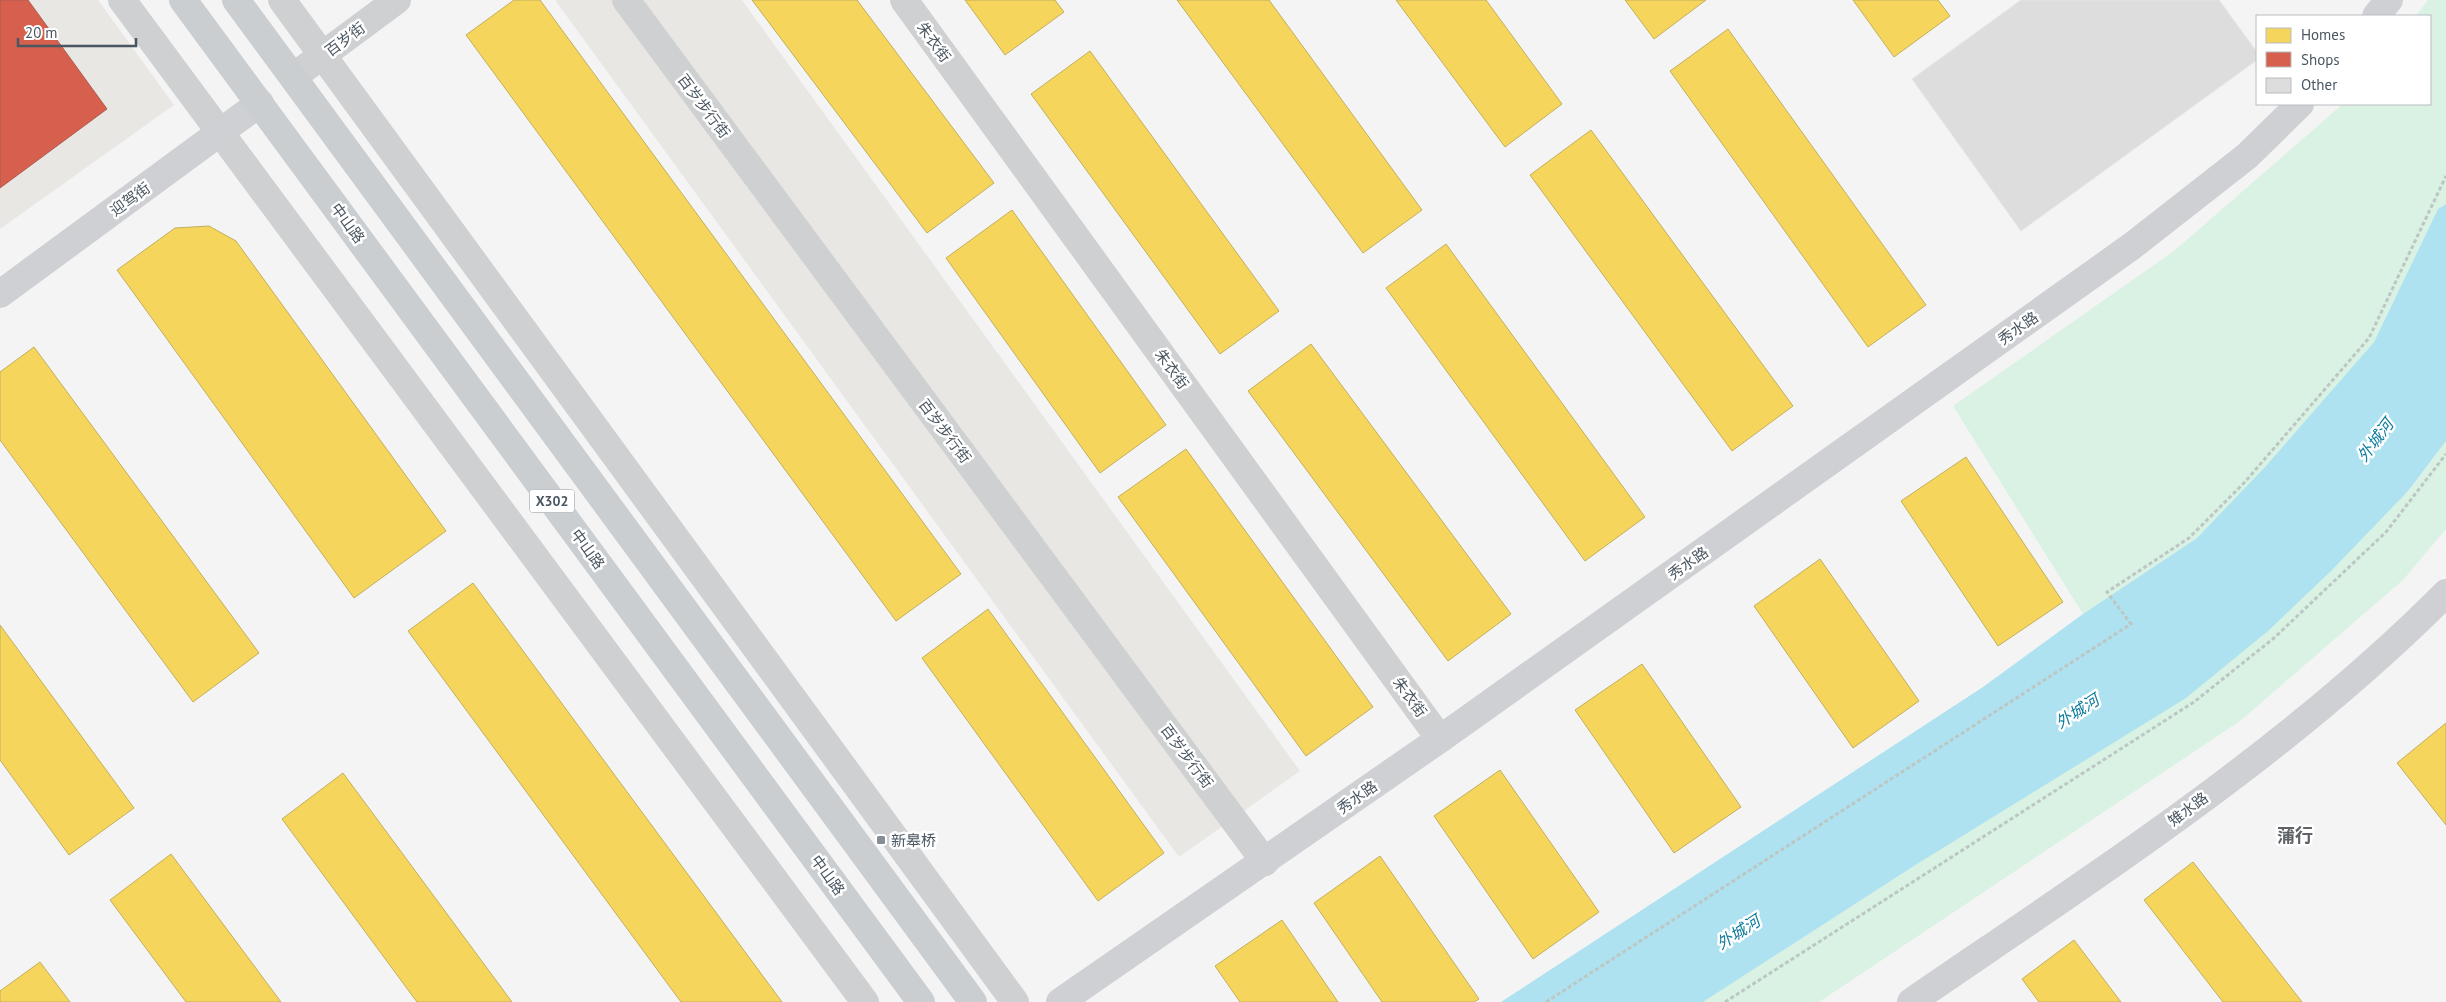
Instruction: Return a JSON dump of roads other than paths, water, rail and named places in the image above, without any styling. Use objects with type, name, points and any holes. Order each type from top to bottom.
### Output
[{"type":"main road","name":"中山路","points":[[182,0],[260,103],[921,1002]]},
{"type":"main road","name":"X302","points":[[236,0],[974,1002]]},
{"type":"street","points":[[122,0],[219,134],[865,1002]]},
{"type":"street","points":[[282,0],[1016,1002]]},
{"type":"street","name":"百岁街","points":[[293,77],[397,0]]},
{"type":"street","name":"百岁步行街","points":[[626,0],[1265,862]]},
{"type":"street","name":"朱衣街","points":[[904,0],[1440,739]]},
{"type":"street","points":[[2377,15],[2388,0]]},
{"type":"street","name":"迎驾街","points":[[0,294],[260,103]]},
{"type":"street","name":"秀水路","points":[[1060,1002],[1265,862],[1440,739],[2132,246],[2246,156],[2299,105]]},
{"type":"street","name":"雉水路","points":[[1912,1002],[2185,813],[2352,683],[2446,593]]},
{"type":"water","name":"外城河","points":[[2446,204],[2446,441],[2409,490],[2331,571],[2268,631],[2186,698],[1917,864],[1703,1002],[1501,1002],[1983,687],[2083,614],[2197,538],[2266,466],[2374,342],[2438,209]]},
{"type":"place","name":"新皋桥","points":[[881,840]]},
{"type":"district","name":"蒲行","points":[[2295,835]]}]
